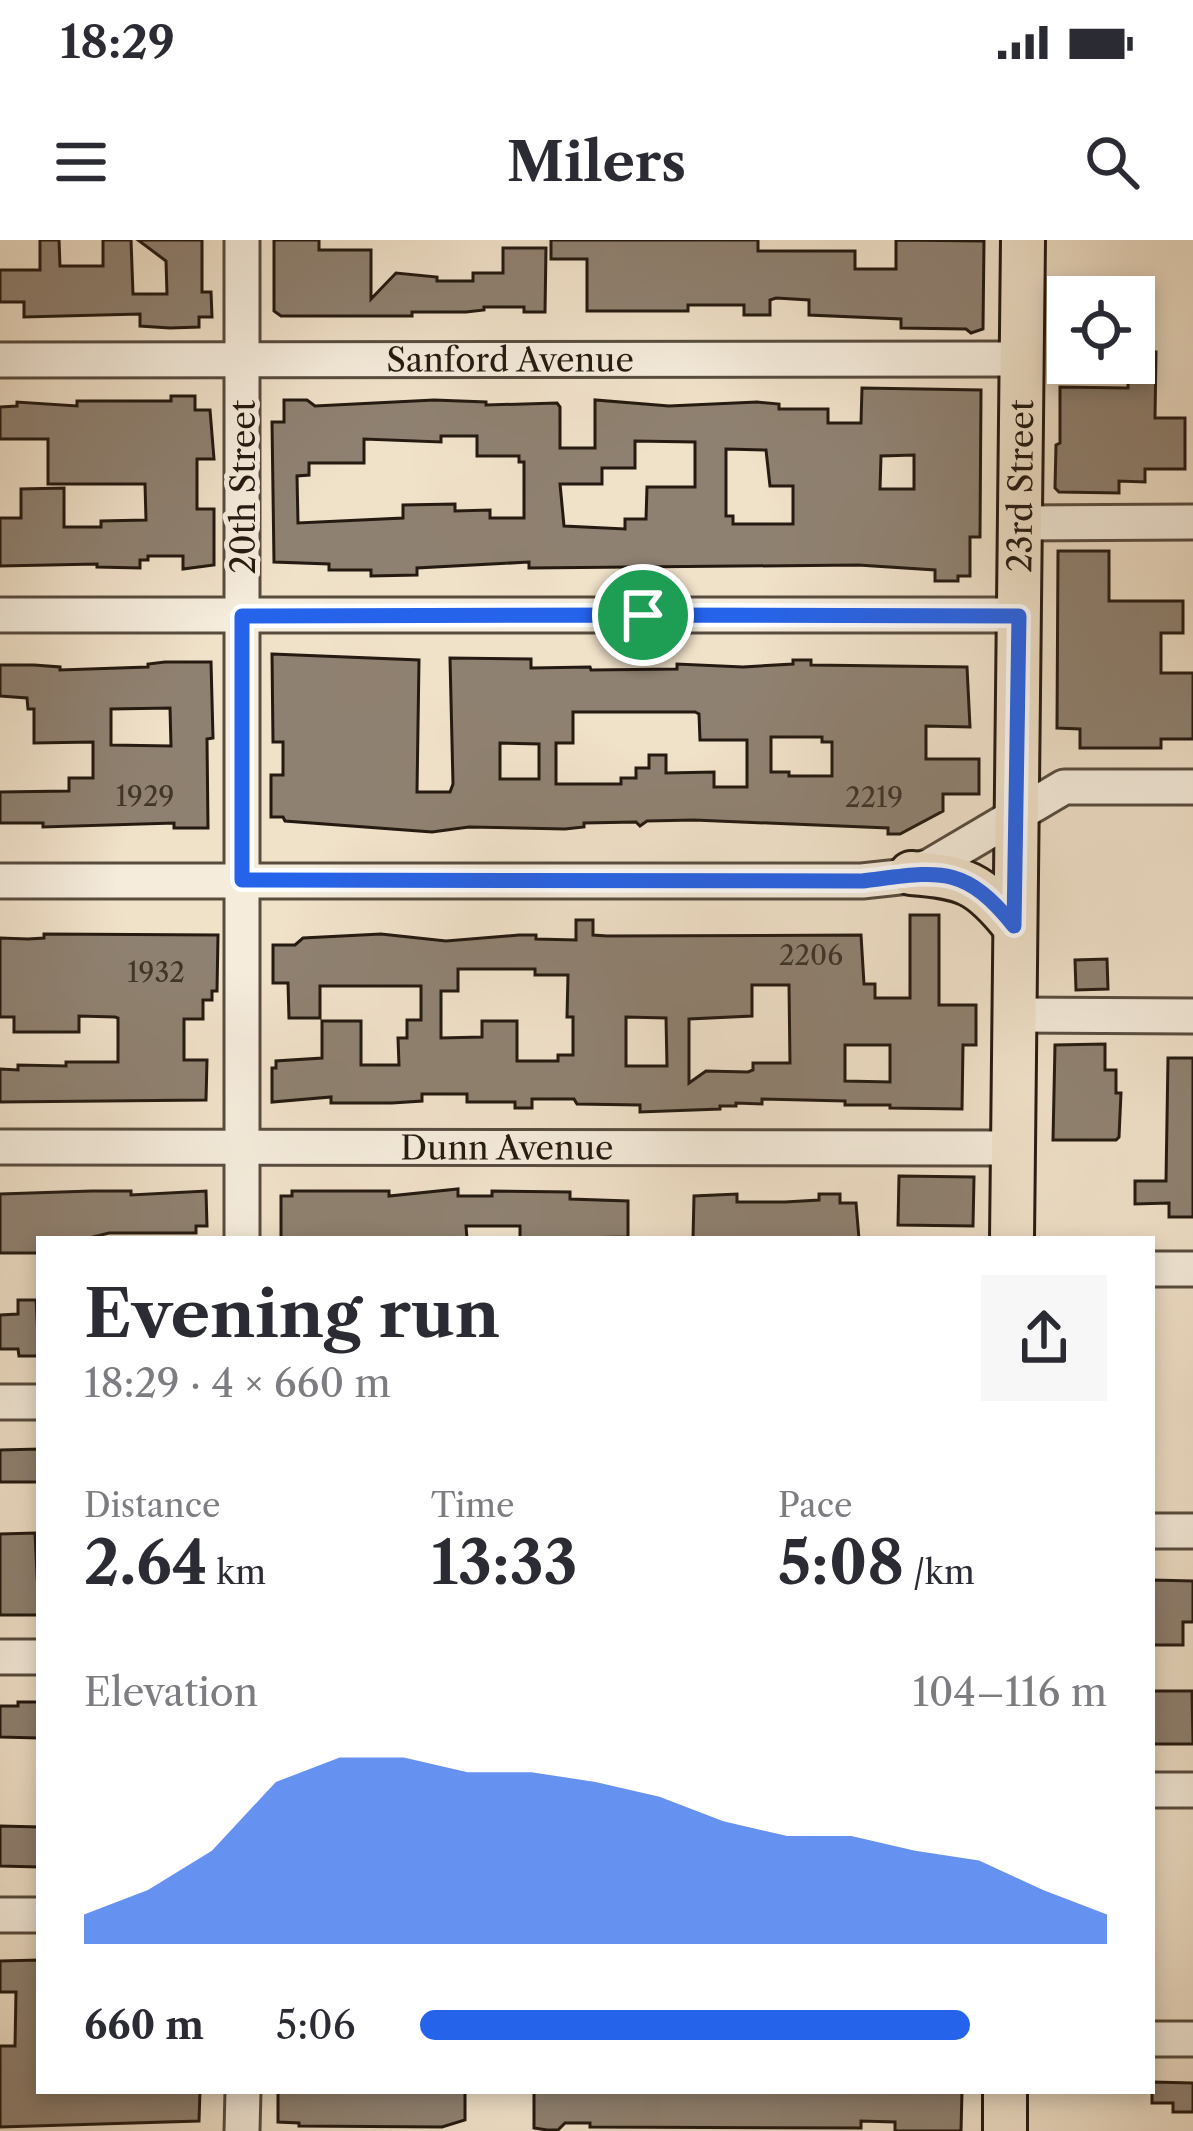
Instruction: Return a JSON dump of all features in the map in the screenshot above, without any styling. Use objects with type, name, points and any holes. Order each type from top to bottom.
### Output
[{"type":"main road","name":"23rd Street","points":[[1012,1236],[1023,240]]},
{"type":"main road","points":[[911,873],[945,875],[977,885],[1014,926]]},
{"type":"main road","points":[[1005,2094],[1005,2131]]},
{"type":"street","name":"20th Street","points":[[242,240],[242,1236]]},
{"type":"street","name":"Sanford Avenue","points":[[0,360],[1022,359]]},
{"type":"street","points":[[1020,523],[1193,522]]},
{"type":"street","points":[[0,615],[1019,616]]},
{"type":"street","points":[[0,880],[862,881],[911,873],[1064,787],[1193,787]]},
{"type":"street","points":[[1014,1015],[1193,1016]]},
{"type":"street","name":"Dunn Avenue","points":[[0,1148],[1013,1148]]},
{"type":"street","points":[[1155,1269],[1193,1269]]},
{"type":"street","points":[[0,1402],[36,1402]]},
{"type":"street","points":[[1155,1531],[1193,1531]]},
{"type":"street","points":[[0,1657],[36,1657]]},
{"type":"street","points":[[1155,1790],[1193,1790]]},
{"type":"street","points":[[0,1915],[36,1915]]},
{"type":"street","points":[[1155,2039],[1193,2039]]},
{"type":"street","points":[[242,2094],[242,2131]]},
{"type":"building","points":[[40,240],[59,240],[60,266],[103,266],[103,240],[131,240],[133,294],[167,294],[166,261],[138,240],[202,240],[202,292],[211,292],[212,317],[199,317],[199,327],[170,328],[140,326],[140,314],[24,317],[24,302],[0,302],[0,270],[40,270]]},
{"type":"building","points":[[274,240],[319,240],[319,250],[371,250],[371,299],[396,273],[437,277],[437,281],[473,281],[473,273],[503,273],[503,248],[546,248],[545,312],[484,307],[466,312],[412,312],[412,316],[281,316],[274,311]]},
{"type":"building","points":[[551,240],[758,240],[758,251],[855,251],[855,269],[896,269],[896,240],[984,241],[983,329],[971,333],[966,329],[901,328],[901,319],[809,315],[809,300],[776,298],[770,300],[770,315],[744,315],[744,305],[688,305],[688,311],[587,311],[587,259],[551,259]]},
{"type":"building","points":[[1156,352],[1155,418],[1185,418],[1185,469],[1145,469],[1145,482],[1119,481],[1119,493],[1059,492],[1055,488],[1060,387],[1128,388],[1128,384],[1155,384]]},
{"type":"building","points":[[862,388],[981,390],[980,537],[970,537],[970,576],[935,581],[935,570],[858,565],[529,568],[529,562],[417,568],[417,575],[371,576],[371,570],[274,562],[272,422],[284,422],[284,400],[307,400],[315,406],[434,400],[486,405],[557,403],[560,448],[595,448],[595,400],[669,406],[757,402],[779,404],[779,409],[828,409],[828,423],[861,423]],"holes":[[[441,436],[477,436],[477,456],[519,456],[519,462],[524,462],[524,518],[490,518],[490,510],[455,511],[455,504],[403,505],[403,518],[298,523],[297,476],[309,475],[309,463],[364,463],[364,439],[441,442]],[[635,441],[695,442],[695,487],[647,487],[646,519],[625,519],[625,529],[564,526],[560,484],[602,484],[602,468],[635,468]],[[726,449],[766,450],[770,486],[793,486],[793,524],[733,524],[733,516],[726,516]],[[914,455],[914,489],[880,489],[881,456]]]},
{"type":"building","points":[[171,396],[195,396],[195,410],[210,410],[214,459],[197,459],[197,509],[214,509],[214,565],[183,569],[183,556],[148,556],[140,560],[140,568],[0,566],[0,518],[21,518],[21,489],[64,488],[64,527],[146,520],[145,484],[48,484],[48,439],[0,439],[0,407],[17,406],[17,402],[77,406],[77,401],[171,401]]},
{"type":"building","points":[[1058,551],[1109,551],[1109,601],[1183,601],[1183,633],[1161,633],[1161,673],[1193,673],[1193,739],[1161,739],[1161,748],[1080,748],[1080,729],[1057,728]]},
{"type":"building","points":[[272,654],[419,660],[417,792],[450,792],[453,784],[450,658],[531,659],[531,668],[591,670],[677,669],[677,664],[743,667],[793,664],[793,660],[811,660],[811,665],[967,667],[970,727],[926,726],[926,759],[979,759],[979,794],[943,794],[943,811],[900,834],[888,834],[888,828],[694,820],[432,832],[271,817],[271,775],[283,775],[283,742],[273,742]],"holes":[[[573,712],[695,712],[700,740],[747,740],[747,787],[714,787],[714,772],[666,773],[666,755],[649,755],[649,768],[636,768],[636,778],[621,778],[621,784],[556,784],[556,743],[573,743]],[[771,737],[822,737],[822,742],[832,742],[832,776],[771,772]],[[500,743],[539,744],[539,779],[500,779]]]},
{"type":"building","points":[[211,662],[208,828],[174,828],[174,823],[43,827],[43,823],[0,823],[0,792],[69,791],[69,778],[93,778],[93,742],[34,743],[34,709],[28,709],[27,698],[0,696],[0,665],[60,670]],"holes":[[[170,708],[171,746],[111,745],[111,709]]]},
{"type":"building","points":[[910,915],[939,915],[939,1005],[976,1005],[976,1045],[963,1045],[962,1109],[762,1099],[762,1104],[736,1103],[720,1109],[640,1112],[640,1105],[577,1104],[574,1099],[532,1099],[532,1108],[515,1108],[515,1102],[467,1102],[467,1094],[422,1094],[422,1101],[392,1103],[331,1103],[331,1097],[272,1102],[276,1061],[322,1058],[322,1021],[361,1021],[361,1065],[399,1065],[398,1038],[407,1038],[407,1020],[421,1020],[421,986],[320,986],[320,1018],[289,1018],[288,983],[273,983],[273,945],[295,945],[303,938],[381,934],[446,941],[536,935],[536,939],[576,940],[576,920],[593,920],[593,935],[607,936],[861,935],[864,984],[875,984],[875,998],[910,998]],"holes":[[[458,969],[535,969],[535,975],[568,975],[567,1017],[573,1017],[573,1055],[558,1055],[558,1061],[517,1061],[517,1021],[482,1021],[482,1037],[441,1038],[441,991],[458,991]],[[752,985],[789,985],[790,1063],[753,1063],[748,1072],[706,1071],[689,1083],[689,1019],[752,1016]],[[626,1017],[666,1018],[667,1066],[626,1066]],[[845,1045],[890,1045],[890,1082],[845,1081]]]},
{"type":"building","points":[[44,934],[218,935],[217,991],[212,991],[212,1000],[203,1000],[203,1019],[184,1019],[184,1060],[207,1060],[206,1100],[0,1102],[0,1069],[118,1062],[118,1018],[79,1016],[79,1032],[14,1032],[14,1017],[0,1017],[0,938],[44,938]]},
{"type":"building","points":[[1107,959],[1108,989],[1076,990],[1075,960]]},
{"type":"building","points":[[1105,1044],[1105,1070],[1116,1070],[1116,1093],[1121,1093],[1119,1137],[1053,1140],[1055,1045]]},
{"type":"building","points":[[1168,1058],[1193,1058],[1193,1217],[1169,1217],[1169,1203],[1135,1204],[1135,1181],[1166,1181]]},
{"type":"building","points":[[899,1176],[974,1177],[973,1226],[898,1225]]},
{"type":"building","points":[[458,1189],[458,1196],[492,1196],[492,1191],[570,1192],[570,1199],[628,1201],[628,1236],[520,1236],[520,1226],[466,1226],[467,1236],[281,1236],[281,1196],[292,1196],[292,1191],[389,1191],[389,1196]]},
{"type":"building","points":[[206,1191],[207,1226],[196,1226],[196,1233],[36,1236],[36,1253],[0,1253],[0,1194]]},
{"type":"building","points":[[737,1194],[737,1202],[785,1202],[840,1194],[840,1203],[856,1203],[859,1236],[693,1236],[694,1196]]},
{"type":"building","points":[[18,1300],[36,1300],[36,1356],[0,1349],[0,1315],[18,1314]]},
{"type":"building","points":[[36,1449],[36,1482],[0,1482],[0,1450]]},
{"type":"building","points":[[35,1533],[36,1615],[0,1615],[0,1534]]},
{"type":"building","points":[[1155,1580],[1193,1581],[1193,1622],[1183,1622],[1183,1645],[1155,1645]]},
{"type":"building","points":[[1155,1691],[1192,1691],[1193,1744],[1155,1744]]},
{"type":"building","points":[[18,1702],[36,1702],[36,1738],[0,1737],[0,1706],[18,1706]]},
{"type":"building","points":[[0,1826],[36,1827],[36,1867],[0,1866]]},
{"type":"building","points":[[36,1960],[36,2094],[200,2094],[199,2121],[0,2127],[0,2046],[15,2046],[16,1992],[0,1992],[0,1961]]},
{"type":"building","points":[[1155,2082],[1193,2083],[1193,2112],[1173,2112],[1173,2103],[1152,2103]]},
{"type":"building","points":[[278,2094],[465,2094],[465,2120],[442,2127],[278,2122]]},
{"type":"building","points":[[534,2094],[962,2094],[961,2131],[895,2131],[895,2122],[861,2121],[861,2128],[565,2123],[558,2130],[534,2128]]},
{"type":"route","points":[[643,615],[1019,616],[1014,926],[977,885],[945,875],[911,873],[862,881],[242,880],[242,616],[643,615]]}]
